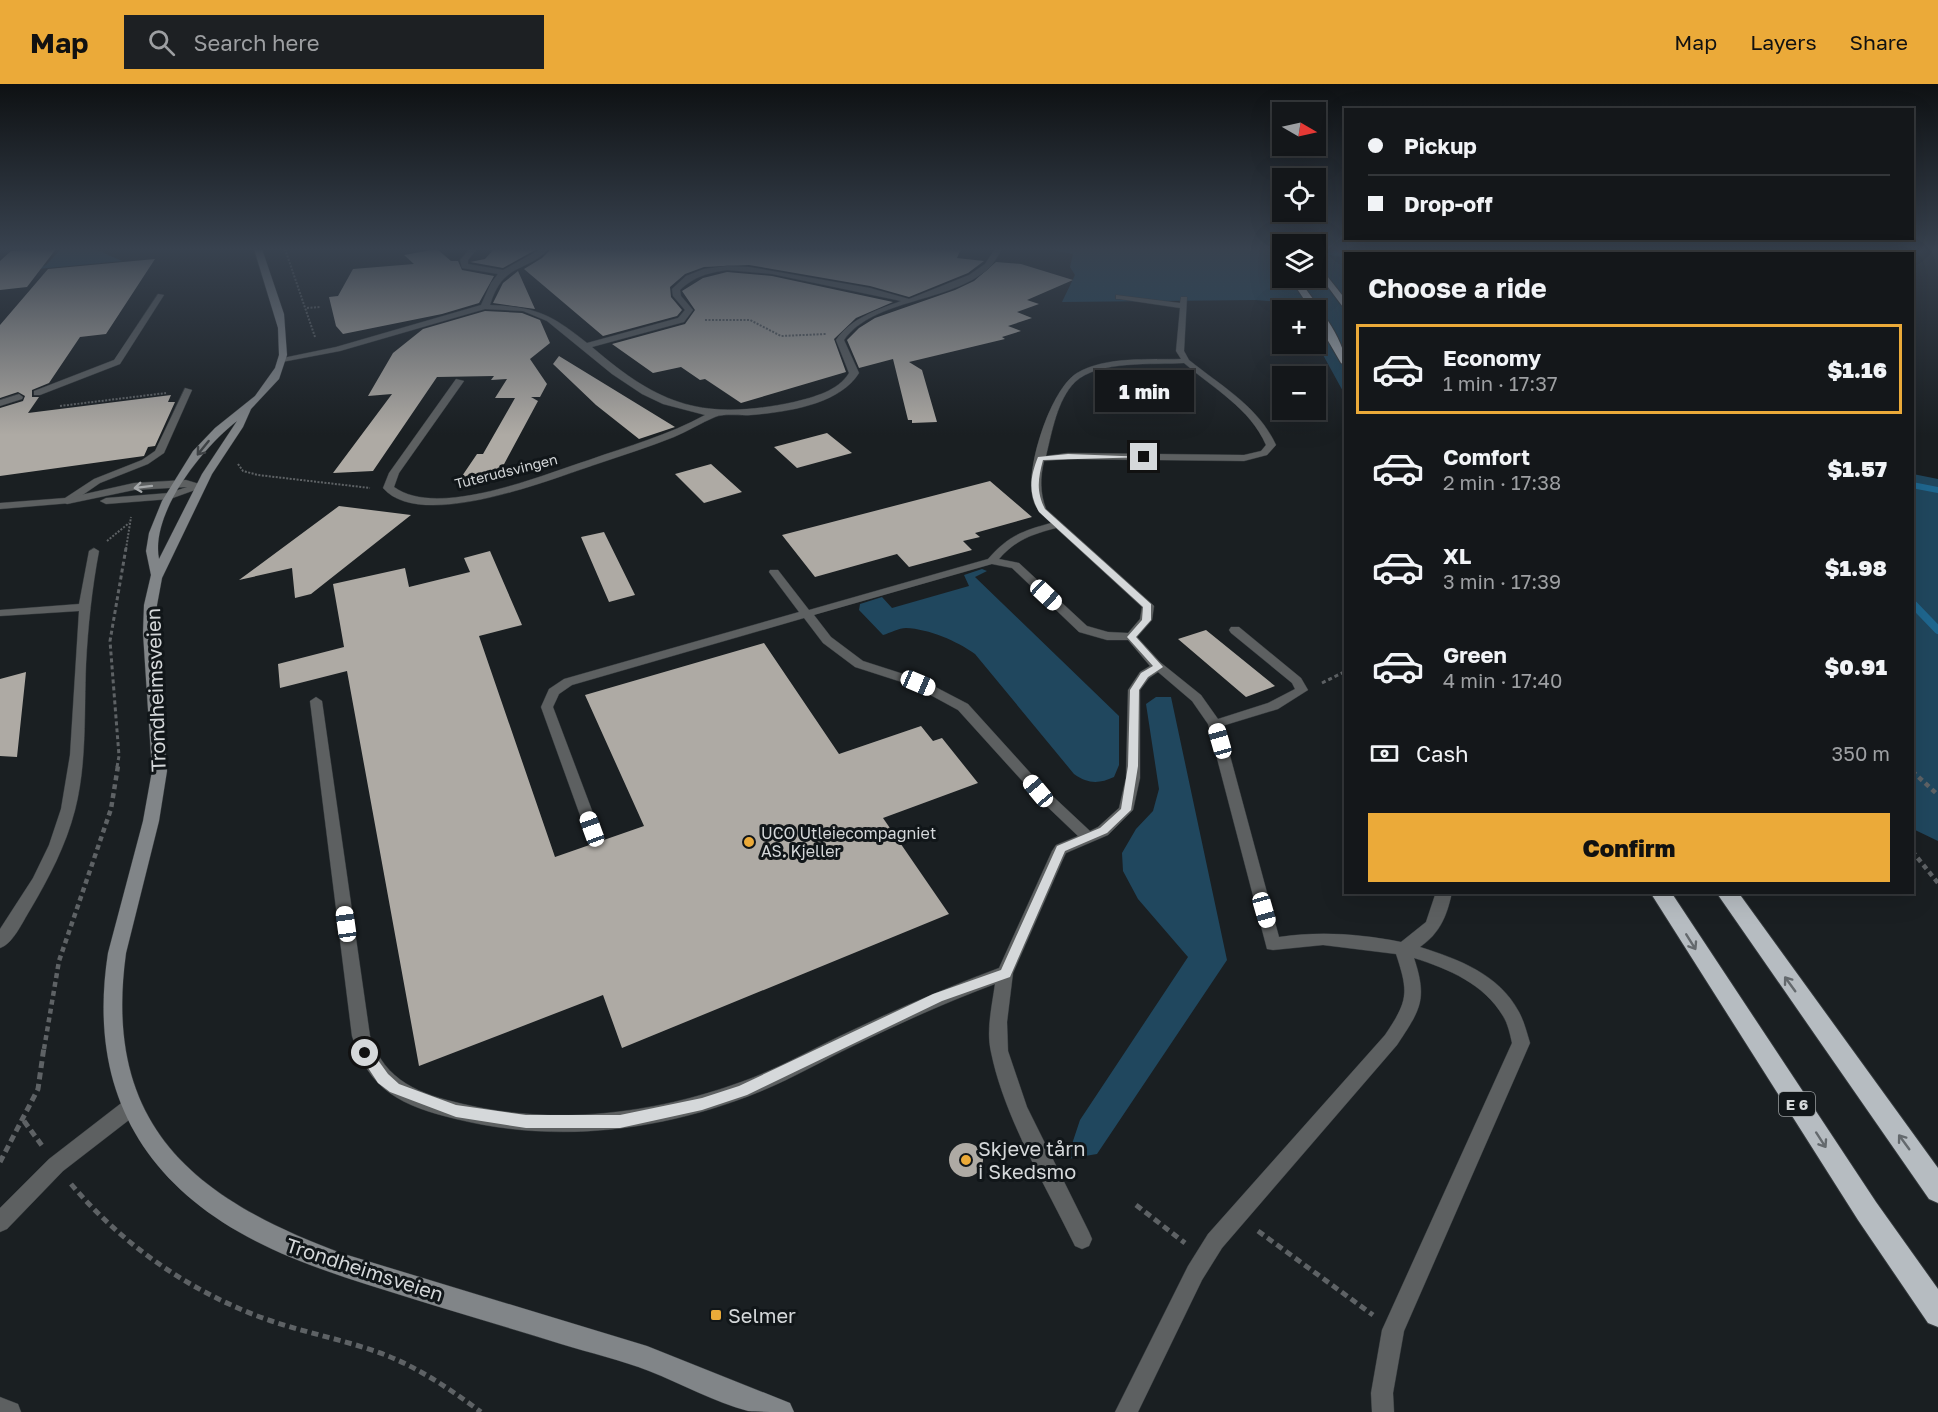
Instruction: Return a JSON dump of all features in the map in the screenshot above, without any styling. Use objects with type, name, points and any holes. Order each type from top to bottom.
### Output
[{"type":"highway","points":[[1326,329],[1344,360]]},
{"type":"highway","name":"E 6","points":[[1661,894],[1854,1191],[1938,1313]]},
{"type":"highway","points":[[1727,894],[1938,1190]]},
{"type":"main road","points":[[276,311],[282,354]]},
{"type":"main road","name":"Trondheimsveien","points":[[157,575],[152,550],[156,529],[170,496],[214,435],[247,410],[271,382],[282,354]]},
{"type":"main road","name":"Trondheimsveien","points":[[247,410],[237,433],[216,460],[201,486],[157,575],[150,611],[150,639],[158,723],[157,795],[120,943],[112,1011],[114,1047],[120,1078],[131,1107],[174,1170],[198,1193],[259,1233],[303,1253],[647,1358],[781,1412]]},
{"type":"street","points":[[282,354],[337,349],[359,340],[470,311]]},
{"type":"street","points":[[527,311],[538,312],[567,330],[625,379],[654,398],[689,411],[715,413],[769,410],[817,398],[841,388],[854,373],[840,340],[841,334],[853,325],[885,311]]},
{"type":"street","points":[[587,346],[681,320],[688,311]]},
{"type":"street","points":[[388,488],[400,464],[459,381]]},
{"type":"street","name":"Tuterudsvingen","points":[[388,488],[400,495],[436,501],[477,496],[561,473],[643,445],[685,430],[715,413]]},
{"type":"street","points":[[67,501],[100,493],[178,483],[201,486]]},
{"type":"street","points":[[67,501],[170,496],[201,486]]},
{"type":"lane","points":[[37,393],[117,362],[150,311]]},
{"type":"lane","points":[[1040,459],[1068,456],[1244,458],[1269,450],[1271,445],[1267,432],[1250,414],[1186,361],[1180,351],[1183,311]]},
{"type":"lane","points":[[1131,637],[1146,620],[1148,606],[1042,510],[1035,496],[1034,482],[1050,424],[1072,380],[1081,374],[1108,367],[1186,361]]},
{"type":"lane","points":[[0,506],[67,501],[97,481],[127,471],[159,453],[188,390]]},
{"type":"lane","points":[[0,404],[19,397]]},
{"type":"lane","points":[[992,561],[1016,536],[1057,525]]},
{"type":"lane","points":[[0,942],[38,885],[55,850],[68,807],[77,730],[84,607],[93,551]]},
{"type":"lane","points":[[592,829],[547,707],[549,700],[559,687],[992,561],[1015,565],[1083,629],[1107,636],[1131,637],[1158,667],[1185,684],[1202,700],[1215,724],[1273,944],[1323,939],[1403,949],[1457,966],[1480,980],[1506,1002],[1518,1023],[1521,1043],[1393,1330],[1382,1393],[1383,1412]]},
{"type":"lane","points":[[774,572],[826,640],[859,664],[918,683],[963,707],[1038,791],[1088,837]]},
{"type":"lane","points":[[0,613],[84,607]]},
{"type":"lane","points":[[1215,724],[1273,706],[1302,690],[1297,681],[1235,630]]},
{"type":"lane","points":[[1082,1239],[1018,1108],[999,1051],[998,1022],[1005,973],[1057,855],[1061,849],[1103,831],[1126,810],[1133,766],[1134,690],[1144,675],[1158,667]]},
{"type":"lane","points":[[316,701],[365,1053],[383,1078],[395,1088],[430,1103],[478,1116],[567,1124],[620,1121],[702,1104],[742,1091],[938,997],[1005,973]]},
{"type":"lane","points":[[1403,949],[1428,934],[1440,913],[1444,894]]},
{"type":"lane","points":[[1126,1412],[1195,1274],[1215,1241],[1391,1040],[1408,1014],[1414,996],[1414,979],[1403,949]]},
{"type":"lane","points":[[0,1222],[56,1165],[131,1107]]},
{"type":"lane","points":[[0,1408],[10,1412]]},
{"type":"path","points":[[308,311],[316,342]]},
{"type":"path","points":[[681,320],[750,320],[781,336],[841,334]]},
{"type":"path","points":[[51,407],[188,390]]},
{"type":"path","points":[[238,458],[239,467],[258,475],[388,488]]},
{"type":"path","points":[[93,551],[130,523]]},
{"type":"path","points":[[1914,773],[1938,795]]},
{"type":"path","points":[[1914,853],[1938,883]]},
{"type":"path","points":[[0,1162],[24,1121]]},
{"type":"path","points":[[72,1187],[110,1226],[178,1276],[259,1317],[382,1354],[416,1369],[444,1384],[481,1412]]},
{"type":"path","points":[[1136,1205],[1159,1224]]},
{"type":"path","points":[[1236,1216],[1288,1251],[1393,1330]]},
{"type":"shaded area","points":[[1326,311],[1344,311],[1344,393],[1323,354],[1326,354]]},
{"type":"shaded area","points":[[1914,474],[1938,479],[1938,841],[1914,829]]},
{"type":"shaded area","points":[[982,569],[987,571],[975,577],[1119,716],[1119,765],[1114,777],[1094,782],[1084,780],[1074,774],[975,654],[968,649],[942,636],[915,629],[903,628],[883,635],[859,610],[860,604],[882,597],[892,608],[969,586],[964,575]]},
{"type":"shaded area","points":[[1156,697],[1171,697],[1227,960],[1097,1154],[1067,1159],[1080,1120],[1188,957],[1138,899],[1123,871],[1122,853],[1136,829],[1153,811],[1159,789],[1146,704]]},
{"type":"building","points":[[12,311],[121,311],[106,334],[80,337],[49,383],[32,390],[32,397],[39,397],[28,413],[171,395],[168,402],[175,402],[155,446],[148,447],[144,456],[0,476],[0,408],[23,401],[25,396],[18,392],[0,398],[0,325]]},
{"type":"building","points":[[332,311],[452,311],[343,334],[336,326]]},
{"type":"building","points":[[485,311],[522,313],[540,320],[550,343],[530,359],[547,384],[540,397],[531,397],[538,401],[495,481],[458,482],[477,454],[483,454],[515,398],[495,398],[507,379],[491,380],[494,376],[437,377],[373,471],[333,473],[392,394],[368,396],[393,353],[423,329]]},
{"type":"building","points":[[573,311],[681,311],[677,316],[603,336]]},
{"type":"building","points":[[694,311],[872,311],[856,318],[834,339],[846,372],[741,403],[705,379],[700,380],[681,367],[653,373],[612,344],[685,324]]},
{"type":"building","points":[[895,311],[1020,311],[1017,312],[1032,318],[1008,326],[1021,331],[1002,337],[1005,339],[909,362],[922,370],[937,422],[912,423],[912,420],[908,420],[893,359],[859,368],[847,340],[859,328],[875,318]]},
{"type":"building","points":[[559,356],[675,427],[639,439],[596,405],[553,364]]},
{"type":"building","points":[[827,433],[852,453],[797,468],[774,447]]},
{"type":"building","points":[[711,464],[742,492],[704,503],[675,474]]},
{"type":"building","points":[[990,481],[1032,517],[975,533],[980,537],[963,541],[972,550],[909,567],[897,554],[815,577],[782,535]]},
{"type":"building","points":[[339,506],[411,515],[311,594],[295,598],[292,568],[239,580]]},
{"type":"building","points":[[604,532],[635,595],[609,602],[581,537]]},
{"type":"building","points":[[490,551],[522,625],[479,636],[555,857],[644,826],[585,695],[764,643],[839,754],[921,726],[933,741],[942,738],[978,783],[883,818],[949,914],[622,1048],[603,995],[419,1066],[347,671],[280,688],[278,664],[344,647],[333,584],[405,568],[409,587],[470,572],[464,558]]},
{"type":"building","points":[[1206,630],[1275,686],[1246,697],[1178,639]]},
{"type":"building","points":[[26,672],[17,757],[0,756],[0,679]]},
{"type":"building","name":"Skjeve tårn i Skedsmo","points":[[966,1143],[978,1148],[983,1160],[978,1172],[966,1177],[954,1172],[949,1160],[954,1148]]},
{"type":"waterway","points":[[1914,485],[1938,490]]},
{"type":"waterway","points":[[1914,605],[1938,630]]},
{"type":"place","name":"UCO Utleiecompagniet AS. Kjeller","points":[[749,842]]},
{"type":"place","name":"Skjeve tårn i Skedsmo","points":[[966,1160]]},
{"type":"place","name":"Selmer","points":[[716,1315]]},
{"type":"route","points":[[365,1053],[383,1078],[395,1088],[411,1096],[456,1111],[478,1116],[567,1124],[620,1121],[702,1104],[742,1091],[938,997],[1005,973],[1020,935],[1061,849],[1103,831],[1126,810],[1133,766],[1134,690],[1144,675],[1158,667],[1131,637],[1143,626],[1149,611],[1148,606],[1042,510],[1035,496],[1034,482],[1040,459],[1068,456],[1144,457]]}]
